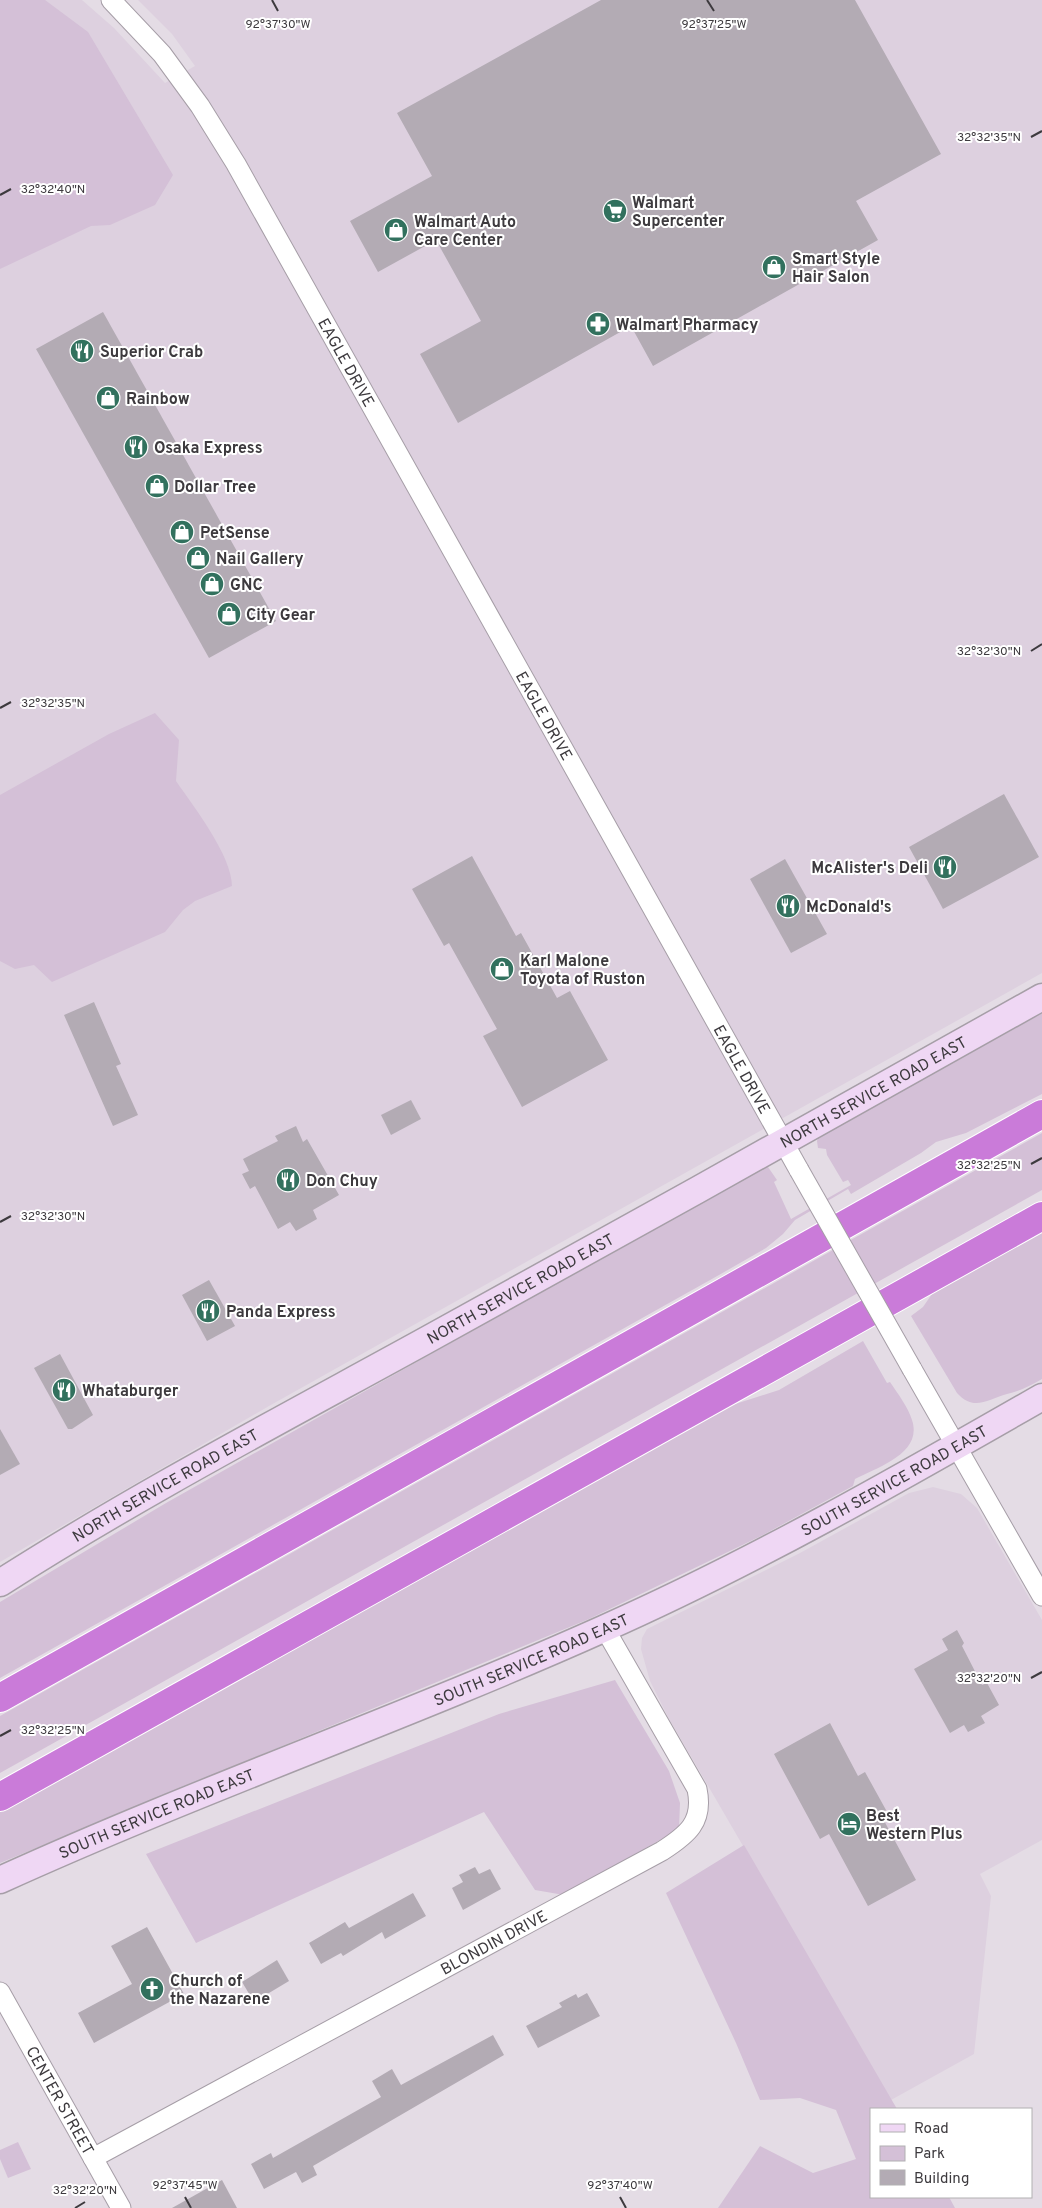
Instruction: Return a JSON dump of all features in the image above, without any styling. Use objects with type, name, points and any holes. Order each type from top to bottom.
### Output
[{"type":"highway","points":[[0,1698],[1042,1114]]},
{"type":"highway","points":[[0,1797],[1042,1216]]},
{"type":"main road","name":"NORTH SERVICE ROAD EAST","points":[[0,1583],[41,1557],[223,1452],[784,1143],[1042,997]]},
{"type":"main road","name":"SOUTH SERVICE ROAD EAST","points":[[0,1880],[107,1832],[526,1663],[605,1629],[712,1578],[956,1446],[1042,1397]]},
{"type":"street","name":"EAGLE DRIVE","points":[[110,0],[162,54],[200,106],[236,164],[799,1170],[1042,1596]]},
{"type":"street","name":"BLONDIN DRIVE","points":[[93,2158],[683,1838],[694,1824],[700,1804],[697,1789],[605,1629]]},
{"type":"street","name":"CENTER STREET","points":[[0,1992],[121,2208]]},
{"type":"shaded area","points":[[0,0],[82,0],[114,28],[165,83],[195,66],[172,34],[138,0],[1042,0],[1042,973],[269,1406],[0,1562]]},
{"type":"shaded area","points":[[933,1487],[961,1494],[977,1508],[1042,1620],[1042,1840],[980,1874],[991,1896],[974,2054],[891,2100],[668,1717],[650,1681],[641,1649],[642,1638],[647,1629],[800,1553],[909,1493]]},
{"type":"green space","points":[[0,0],[45,0],[88,32],[173,175],[155,205],[110,225],[91,226],[0,269]]},
{"type":"green space","points":[[155,713],[179,740],[176,781],[219,846],[226,861],[232,886],[195,901],[183,910],[165,932],[52,982],[34,965],[15,969],[0,961],[0,795],[109,734]]},
{"type":"green space","points":[[1042,1013],[1042,1094],[966,1133],[936,1142],[921,1153],[851,1194],[848,1189],[795,1220],[783,1234],[766,1248],[0,1678],[0,1602],[166,1503],[763,1167],[768,1167],[777,1180],[774,1182],[791,1219],[851,1185],[848,1180],[843,1182],[827,1155],[826,1149],[818,1148],[818,1138]]},
{"type":"green space","points":[[1042,1133],[1042,1190],[0,1773],[0,1716]]},
{"type":"green space","points":[[1042,1229],[1042,1379],[1021,1390],[987,1401],[969,1402],[957,1393],[911,1316],[923,1307],[934,1291]]},
{"type":"green space","points":[[863,1341],[887,1383],[890,1382],[905,1405],[912,1420],[914,1432],[905,1450],[886,1464],[855,1479],[853,1486],[763,1535],[589,1619],[0,1863],[0,1812],[729,1406],[779,1390]]},
{"type":"green space","points":[[615,1680],[669,1771],[680,1803],[679,1829],[564,1895],[535,1890],[484,1812],[196,1943],[146,1854],[499,1714]]},
{"type":"green space","points":[[744,1845],[896,2108],[870,2108],[870,2198],[950,2198],[955,2208],[718,2208],[760,2146],[813,2173],[856,2159],[836,2110],[800,2098],[760,2100],[736,2043],[666,1893]]},
{"type":"green space","points":[[18,2142],[31,2169],[8,2178],[0,2159],[0,2150]]},
{"type":"building","name":"Walmart Supercenter","points":[[601,0],[855,0],[941,154],[856,201],[878,240],[653,366],[631,326],[458,423],[420,354],[481,321],[436,240],[378,272],[350,221],[432,176],[397,113]]},
{"type":"building","points":[[103,312],[276,621],[209,658],[36,349]]},
{"type":"building","points":[[1004,794],[1039,857],[943,909],[909,847]]},
{"type":"building","name":"Karl Malone Toyota of Ruston","points":[[472,856],[516,936],[521,933],[557,998],[570,991],[608,1060],[522,1107],[483,1036],[497,1029],[449,943],[444,946],[412,889]]},
{"type":"building","name":"McDonald's","points":[[785,859],[827,934],[791,953],[750,879]]},
{"type":"building","points":[[94,1002],[121,1064],[116,1066],[138,1115],[113,1126],[64,1015]]},
{"type":"building","points":[[411,1100],[421,1119],[391,1135],[381,1115]]},
{"type":"building","name":"Don Chuy","points":[[296,1126],[303,1142],[307,1139],[339,1195],[313,1210],[317,1219],[296,1231],[290,1222],[278,1229],[255,1186],[250,1189],[242,1174],[249,1171],[243,1159],[278,1141],[275,1136]]},
{"type":"building","name":"Panda Express","points":[[209,1280],[235,1326],[207,1341],[182,1295]]},
{"type":"building","name":"Whataburger","points":[[60,1354],[93,1415],[72,1429],[68,1429],[34,1368]]},
{"type":"building","points":[[0,1429],[20,1464],[0,1475]]},
{"type":"building","points":[[957,1630],[964,1643],[962,1646],[982,1685],[987,1683],[999,1705],[981,1716],[985,1723],[968,1732],[964,1725],[950,1733],[914,1669],[948,1650],[942,1639]]},
{"type":"building","name":"Best Western Plus","points":[[830,1723],[858,1776],[865,1772],[886,1810],[881,1815],[916,1880],[868,1906],[829,1834],[820,1839],[774,1754]]},
{"type":"building","points":[[475,1867],[479,1874],[490,1869],[501,1889],[463,1910],[452,1888],[463,1882],[459,1875]]},
{"type":"building","points":[[413,1893],[426,1916],[385,1939],[382,1932],[343,1956],[341,1953],[321,1964],[309,1943],[345,1922],[349,1928]]},
{"type":"building","name":"Church of the Nazarene","points":[[147,1927],[184,1994],[94,2043],[78,2013],[132,1984],[111,1946]]},
{"type":"building","points":[[277,1960],[289,1981],[254,2002],[242,1982]]},
{"type":"building","points":[[587,1993],[600,2016],[538,2048],[526,2026],[562,2007],[559,2003],[576,1994],[578,1998]]},
{"type":"building","points":[[493,2035],[504,2055],[313,2166],[317,2175],[302,2183],[296,2172],[264,2189],[251,2164],[271,2153],[273,2158],[381,2097],[372,2081],[392,2069],[401,2085]]},
{"type":"building","points":[[222,2180],[237,2208],[172,2208]]},
{"type":"place","name":"Walmart Supercenter","points":[[615,211]]},
{"type":"place","name":"Walmart Auto Care Center","points":[[396,230]]},
{"type":"place","name":"Smart Style Hair Salon","points":[[774,267]]},
{"type":"place","name":"Walmart Pharmacy","points":[[598,324]]},
{"type":"place","name":"Superior Crab","points":[[82,351]]},
{"type":"place","name":"Rainbow","points":[[108,398]]},
{"type":"place","name":"Osaka Express","points":[[136,447]]},
{"type":"place","name":"Dollar Tree","points":[[157,486]]},
{"type":"place","name":"PetSense","points":[[182,532]]},
{"type":"place","name":"Nail Gallery","points":[[198,558]]},
{"type":"place","name":"GNC","points":[[212,584]]},
{"type":"place","name":"City Gear","points":[[229,614]]},
{"type":"place","name":"McAlister's Deli","points":[[945,867]]},
{"type":"place","name":"McDonald's","points":[[788,906]]},
{"type":"place","name":"Karl Malone Toyota of Ruston","points":[[502,969]]},
{"type":"place","name":"Don Chuy","points":[[288,1180]]},
{"type":"place","name":"Panda Express","points":[[208,1311]]},
{"type":"place","name":"Whataburger","points":[[64,1390]]},
{"type":"place","name":"Best Western Plus","points":[[849,1824]]},
{"type":"place","name":"Church of the Nazarene","points":[[152,1989]]}]
